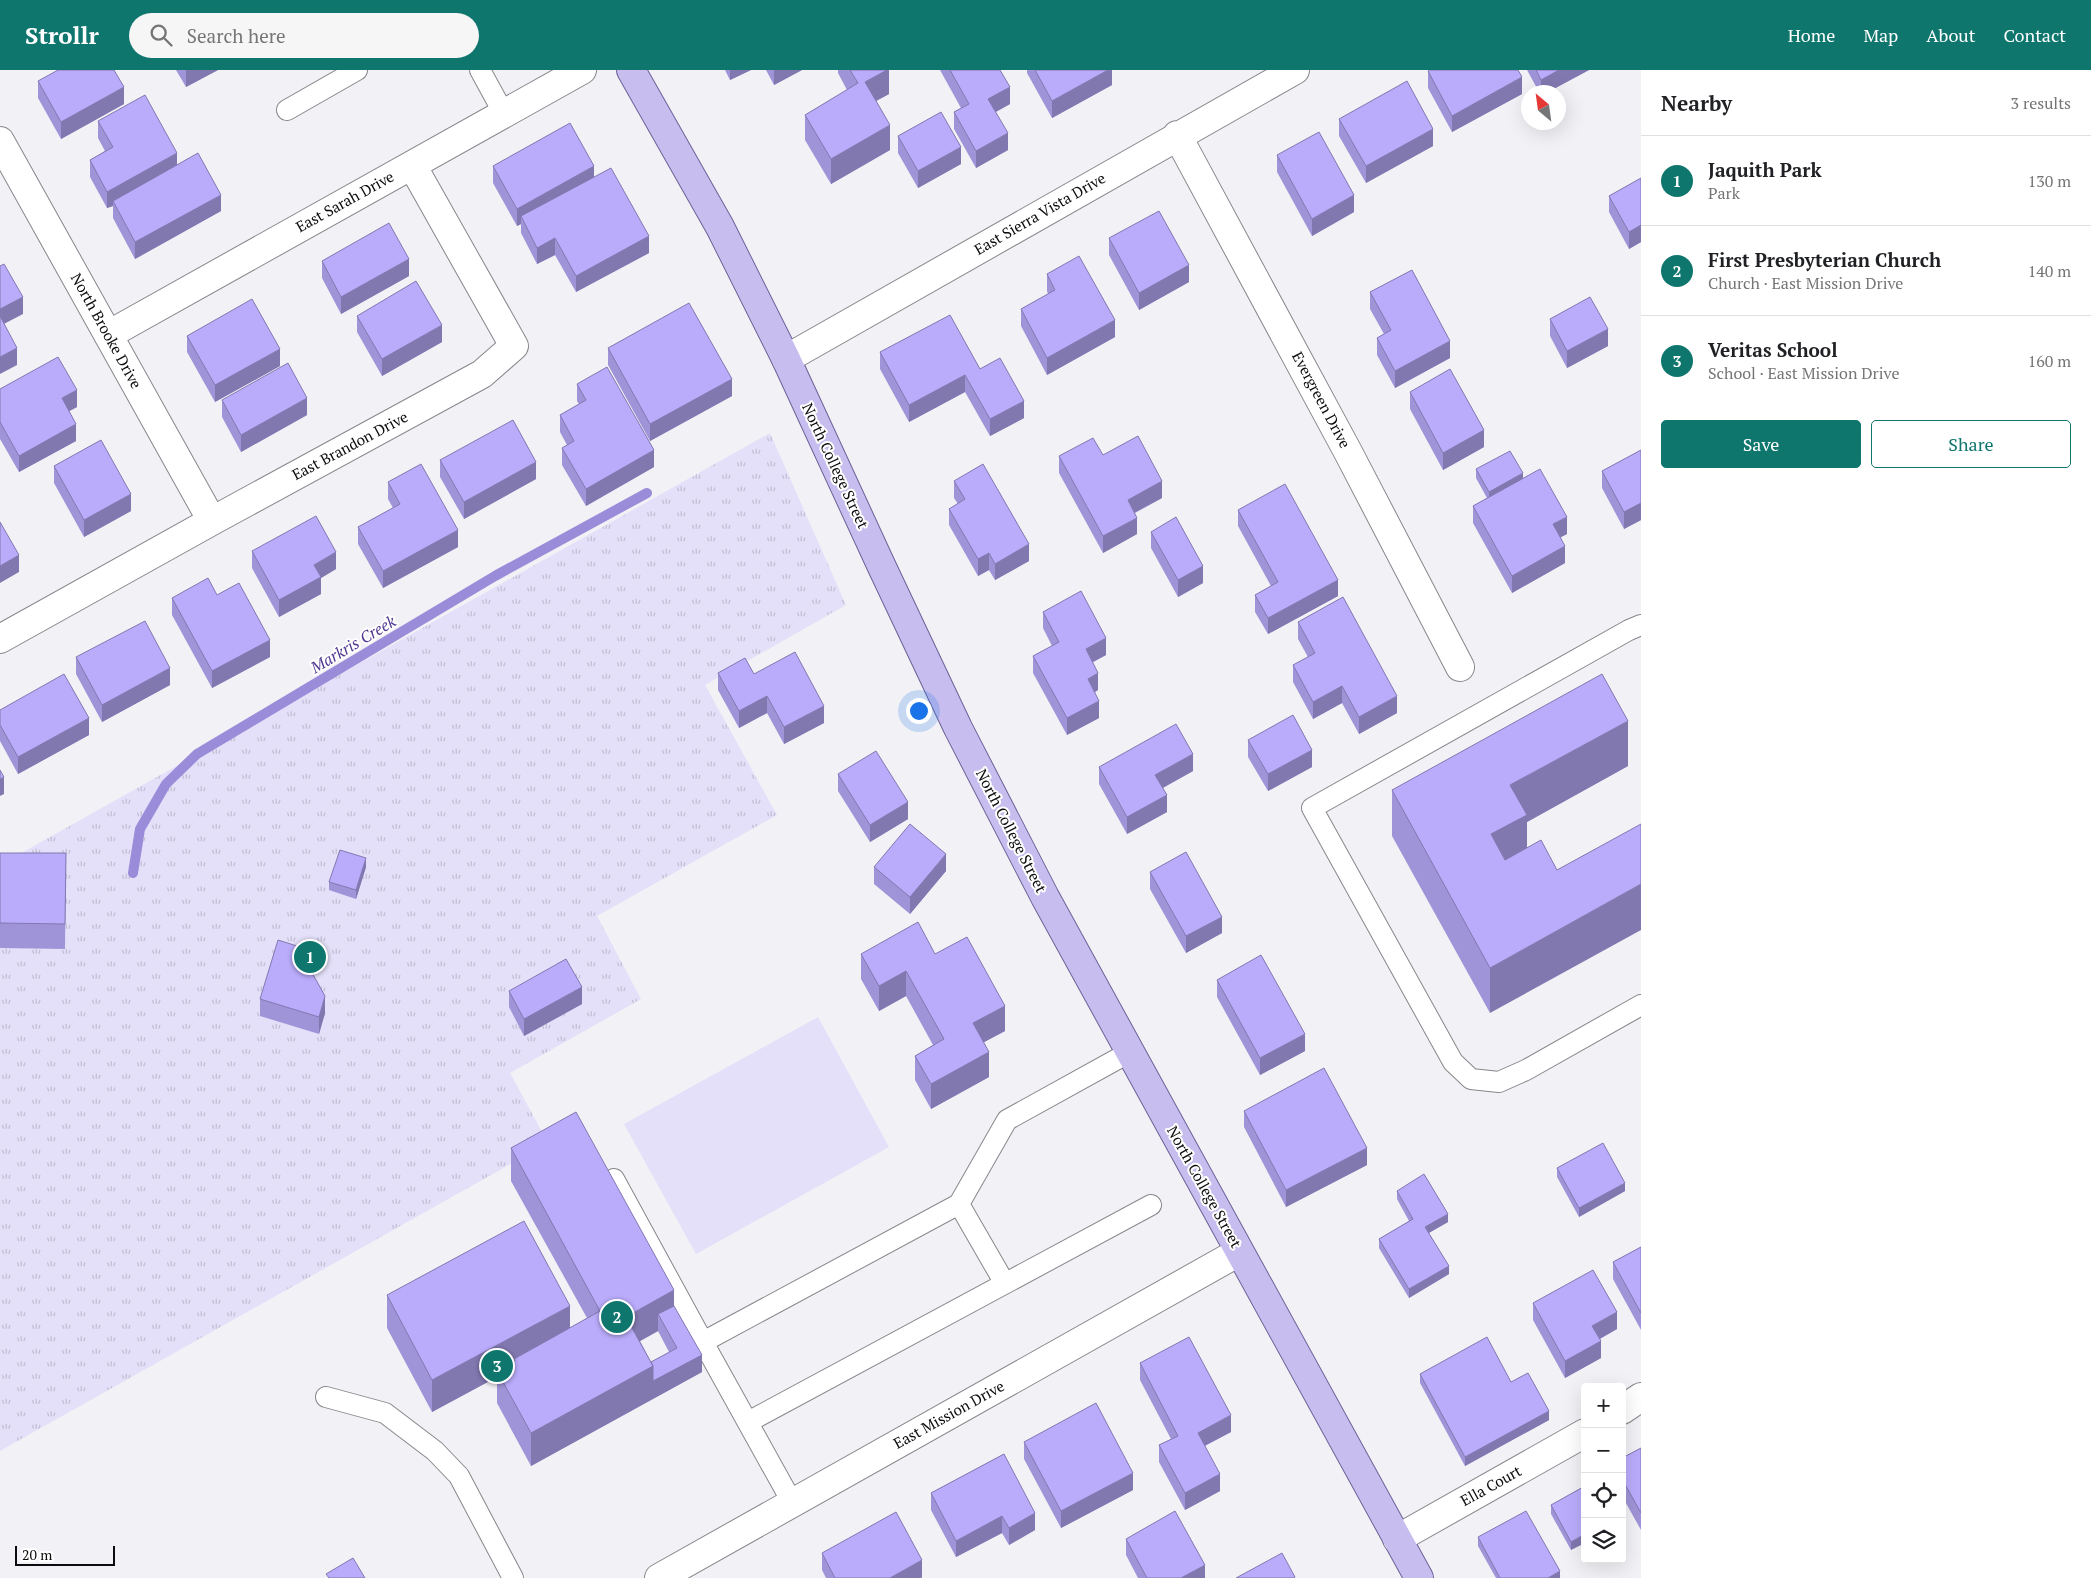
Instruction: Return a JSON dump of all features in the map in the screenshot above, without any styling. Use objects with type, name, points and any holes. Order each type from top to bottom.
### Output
[{"type":"main road","name":"North College Street","points":[[631,70],[720,227],[786,359],[958,728],[1045,897],[1419,1578]]},
{"type":"street","name":"East Sarah Drive","points":[[108,335],[582,70]]},
{"type":"street","name":"East Sierra Vista Drive","points":[[786,359],[1295,70]]},
{"type":"street","name":"Evergreen Drive","points":[[1177,136],[1348,452],[1460,667]]},
{"type":"street","name":"North Brooke Drive","points":[[0,142],[212,521]]},
{"type":"street","name":"East Brandon Drive","points":[[0,639],[482,374],[514,346],[412,165]]},
{"type":"street","name":"East Mission Drive","points":[[659,1578],[1239,1252]]},
{"type":"street","points":[[1626,1407],[1641,1397]]},
{"type":"street","name":"Ella Court","points":[[1397,1539],[1581,1435]]},
{"type":"lane","points":[[287,110],[357,70]]},
{"type":"lane","points":[[480,70],[504,114]]},
{"type":"lane","points":[[1641,625],[1312,808],[1453,1062],[1472,1080],[1499,1082],[1526,1070],[1641,1005]]},
{"type":"lane","points":[[703,1342],[959,1204],[1007,1120],[1130,1052]]},
{"type":"lane","points":[[614,1180],[793,1504]]},
{"type":"lane","points":[[959,1204],[1004,1282]]},
{"type":"lane","points":[[748,1422],[1004,1282],[1151,1205]]},
{"type":"lane","points":[[326,1397],[385,1413],[435,1451],[460,1476],[513,1578]]},
{"type":"green space","points":[[770,433],[846,605],[705,685],[777,815],[597,916],[641,999],[510,1073],[548,1143],[0,1451],[0,865]]},
{"type":"green space","points":[[818,1017],[889,1147],[696,1254],[624,1124]]},
{"type":"building","points":[[58,70],[114,70],[124,87],[61,122],[38,81]]},
{"type":"building","points":[[850,70],[887,70],[865,82],[890,125],[831,159],[805,115],[858,83]]},
{"type":"building","points":[[950,70],[1000,70],[1010,87],[988,99],[1008,133],[976,151],[954,112],[969,104]]},
{"type":"building","points":[[1035,70],[1108,70],[1052,101]]},
{"type":"building","points":[[1518,70],[1522,77],[1452,116],[1428,71]]},
{"type":"building","points":[[1536,70],[1559,70],[1541,80]]},
{"type":"building","points":[[1407,81],[1433,129],[1366,166],[1339,119]]},
{"type":"building","points":[[145,95],[177,153],[107,192],[90,160],[113,147],[98,121]]},
{"type":"building","points":[[941,112],[961,147],[918,171],[898,136]]},
{"type":"building","points":[[570,123],[594,166],[517,209],[493,166]]},
{"type":"building","points":[[1319,132],[1354,195],[1312,219],[1277,155]]},
{"type":"building","points":[[198,153],[221,195],[135,242],[113,201]]},
{"type":"building","points":[[611,168],[649,236],[576,276],[555,238],[537,248],[521,216]]},
{"type":"building","points":[[1641,178],[1641,225],[1629,232],[1609,196]]},
{"type":"building","points":[[1159,211],[1189,265],[1139,293],[1109,238]]},
{"type":"building","points":[[389,223],[409,259],[341,297],[322,261]]},
{"type":"building","points":[[1079,256],[1115,320],[1047,358],[1021,309],[1055,290],[1047,274]]},
{"type":"building","points":[[4,264],[23,297],[0,309],[0,266]]},
{"type":"building","points":[[1412,270],[1450,341],[1395,371],[1377,338],[1391,330],[1370,292]]},
{"type":"building","points":[[416,281],[442,325],[382,359],[357,316]]},
{"type":"building","points":[[1590,297],[1608,329],[1567,351],[1550,319]]},
{"type":"building","points":[[252,299],[280,349],[215,385],[187,336]]},
{"type":"building","points":[[689,303],[732,379],[650,424],[608,348]]},
{"type":"building","points":[[950,315],[980,369],[1000,358],[1024,401],[990,419],[965,375],[909,405],[880,352]]},
{"type":"building","points":[[0,316],[17,348],[0,357]]},
{"type":"building","points":[[58,357],[77,390],[62,398],[76,424],[19,456],[0,422],[0,389]]},
{"type":"building","points":[[288,363],[307,398],[241,435],[222,400]]},
{"type":"building","points":[[607,367],[654,450],[586,489],[562,448],[574,441],[560,415],[586,400],[577,384]]},
{"type":"building","points":[[1450,369],[1484,430],[1443,453],[1410,392]]},
{"type":"building","points":[[513,420],[536,462],[464,502],[440,460]]},
{"type":"building","points":[[1138,436],[1162,481],[1128,500],[1137,518],[1103,536],[1059,456],[1093,438],[1103,455]]},
{"type":"building","points":[[101,440],[131,494],[84,520],[54,466]]},
{"type":"building","points":[[1641,450],[1641,503],[1624,512],[1602,471]]},
{"type":"building","points":[[1510,451],[1523,473],[1489,492],[1476,469]]},
{"type":"building","points":[[421,464],[458,530],[383,571],[358,527],[400,504],[388,482]]},
{"type":"building","points":[[983,464],[1029,544],[995,564],[989,553],[978,559],[949,509],[965,499],[954,481]]},
{"type":"building","points":[[1540,469],[1567,517],[1553,524],[1565,546],[1512,576],[1473,506]]},
{"type":"building","points":[[1285,484],[1338,580],[1268,618],[1255,595],[1278,582],[1238,510]]},
{"type":"building","points":[[316,516],[336,552],[314,565],[321,577],[279,600],[252,551]]},
{"type":"building","points":[[1176,517],[1203,566],[1178,580],[1151,532]]},
{"type":"building","points":[[0,522],[19,555],[0,566]]},
{"type":"building","points":[[208,578],[217,595],[239,583],[270,640],[212,671],[172,598]]},
{"type":"building","points":[[1081,591],[1106,638],[1086,649],[1098,673],[1088,679],[1099,701],[1067,718],[1033,656],[1059,642],[1043,612]]},
{"type":"building","points":[[1343,597],[1397,696],[1359,717],[1342,686],[1313,702],[1293,665],[1315,653],[1298,622]]},
{"type":"building","points":[[145,621],[170,668],[102,705],[76,657]]},
{"type":"building","points":[[795,652],[824,706],[784,727],[767,696],[739,711],[718,673],[745,658],[754,674]]},
{"type":"building","points":[[64,674],[89,718],[18,757],[0,725],[0,710]]},
{"type":"building","points":[[1602,674],[1628,721],[1510,785],[1527,815],[1491,834],[1505,860],[1541,840],[1557,870],[1641,824],[1641,884],[1490,968],[1392,790]]},
{"type":"building","points":[[1293,715],[1312,750],[1268,774],[1248,740]]},
{"type":"building","points":[[1176,724],[1193,754],[1155,775],[1167,795],[1127,817],[1099,767]]},
{"type":"building","points":[[876,751],[908,802],[870,825],[838,774]]},
{"type":"building","points":[[0,770],[4,777],[0,779]]},
{"type":"building","points":[[910,824],[946,854],[910,897],[874,867]]},
{"type":"building","points":[[340,850],[366,858],[356,890],[329,882]]},
{"type":"building","points":[[1186,852],[1222,917],[1186,936],[1150,872]]},
{"type":"building","points":[[0,853],[66,853],[65,924],[0,923]]},
{"type":"building","points":[[918,922],[935,954],[967,937],[1005,1006],[973,1023],[989,1052],[931,1084],[915,1056],[944,1039],[906,971],[879,986],[861,954]]},
{"type":"building","points":[[278,940],[297,946],[325,996],[319,1017],[260,999]]},
{"type":"building","points":[[1261,955],[1305,1034],[1260,1058],[1217,980]]},
{"type":"building","points":[[566,959],[582,987],[524,1019],[509,991]]},
{"type":"building","points":[[1324,1068],[1367,1148],[1286,1190],[1244,1111]]},
{"type":"building","points":[[576,1112],[674,1290],[626,1317],[653,1366],[531,1433],[497,1371],[515,1361],[514,1359],[600,1311],[511,1148]]},
{"type":"building","points":[[1603,1143],[1625,1183],[1579,1208],[1557,1168]]},
{"type":"building","points":[[1424,1174],[1448,1214],[1425,1227],[1449,1266],[1409,1289],[1379,1239],[1413,1219],[1397,1191]]},
{"type":"building","points":[[524,1221],[570,1306],[432,1380],[387,1295]]},
{"type":"building","points":[[1641,1247],[1641,1313],[1613,1262]]},
{"type":"building","points":[[1593,1270],[1617,1312],[1592,1326],[1601,1341],[1565,1361],[1533,1303]]},
{"type":"building","points":[[674,1306],[702,1355],[653,1381],[653,1366],[651,1362],[677,1348],[658,1314]]},
{"type":"building","points":[[1189,1337],[1231,1415],[1198,1433],[1220,1474],[1185,1493],[1159,1445],[1178,1436],[1140,1363]]},
{"type":"building","points":[[1487,1337],[1511,1382],[1528,1373],[1549,1411],[1465,1457],[1420,1374]]},
{"type":"building","points":[[1096,1403],[1133,1473],[1061,1511],[1024,1442]]},
{"type":"building","points":[[1641,1448],[1641,1513],[1626,1486],[1626,1456]]},
{"type":"building","points":[[1004,1454],[1035,1513],[1009,1528],[1002,1516],[956,1541],[931,1493]]},
{"type":"building","points":[[1581,1488],[1581,1536],[1571,1542],[1551,1505]]},
{"type":"building","points":[[1175,1511],[1205,1565],[1181,1578],[1147,1578],[1126,1539]]},
{"type":"building","points":[[1526,1511],[1560,1571],[1548,1578],[1500,1578],[1478,1537]]},
{"type":"building","points":[[896,1512],[922,1560],[890,1578],[835,1578],[822,1553]]},
{"type":"building","points":[[1282,1553],[1294,1578],[1236,1578]]},
{"type":"building","points":[[353,1558],[365,1578],[329,1578],[326,1574]]},
{"type":"waterway","name":"Markris Creek","points":[[133,873],[140,829],[166,784],[197,754],[495,576],[647,493]]},
{"type":"place","name":"Jaquith Park","points":[[310,957]]},
{"type":"place","name":"First Presbyterian Church","points":[[617,1317]]},
{"type":"place","name":"Veritas School","points":[[497,1366]]}]
